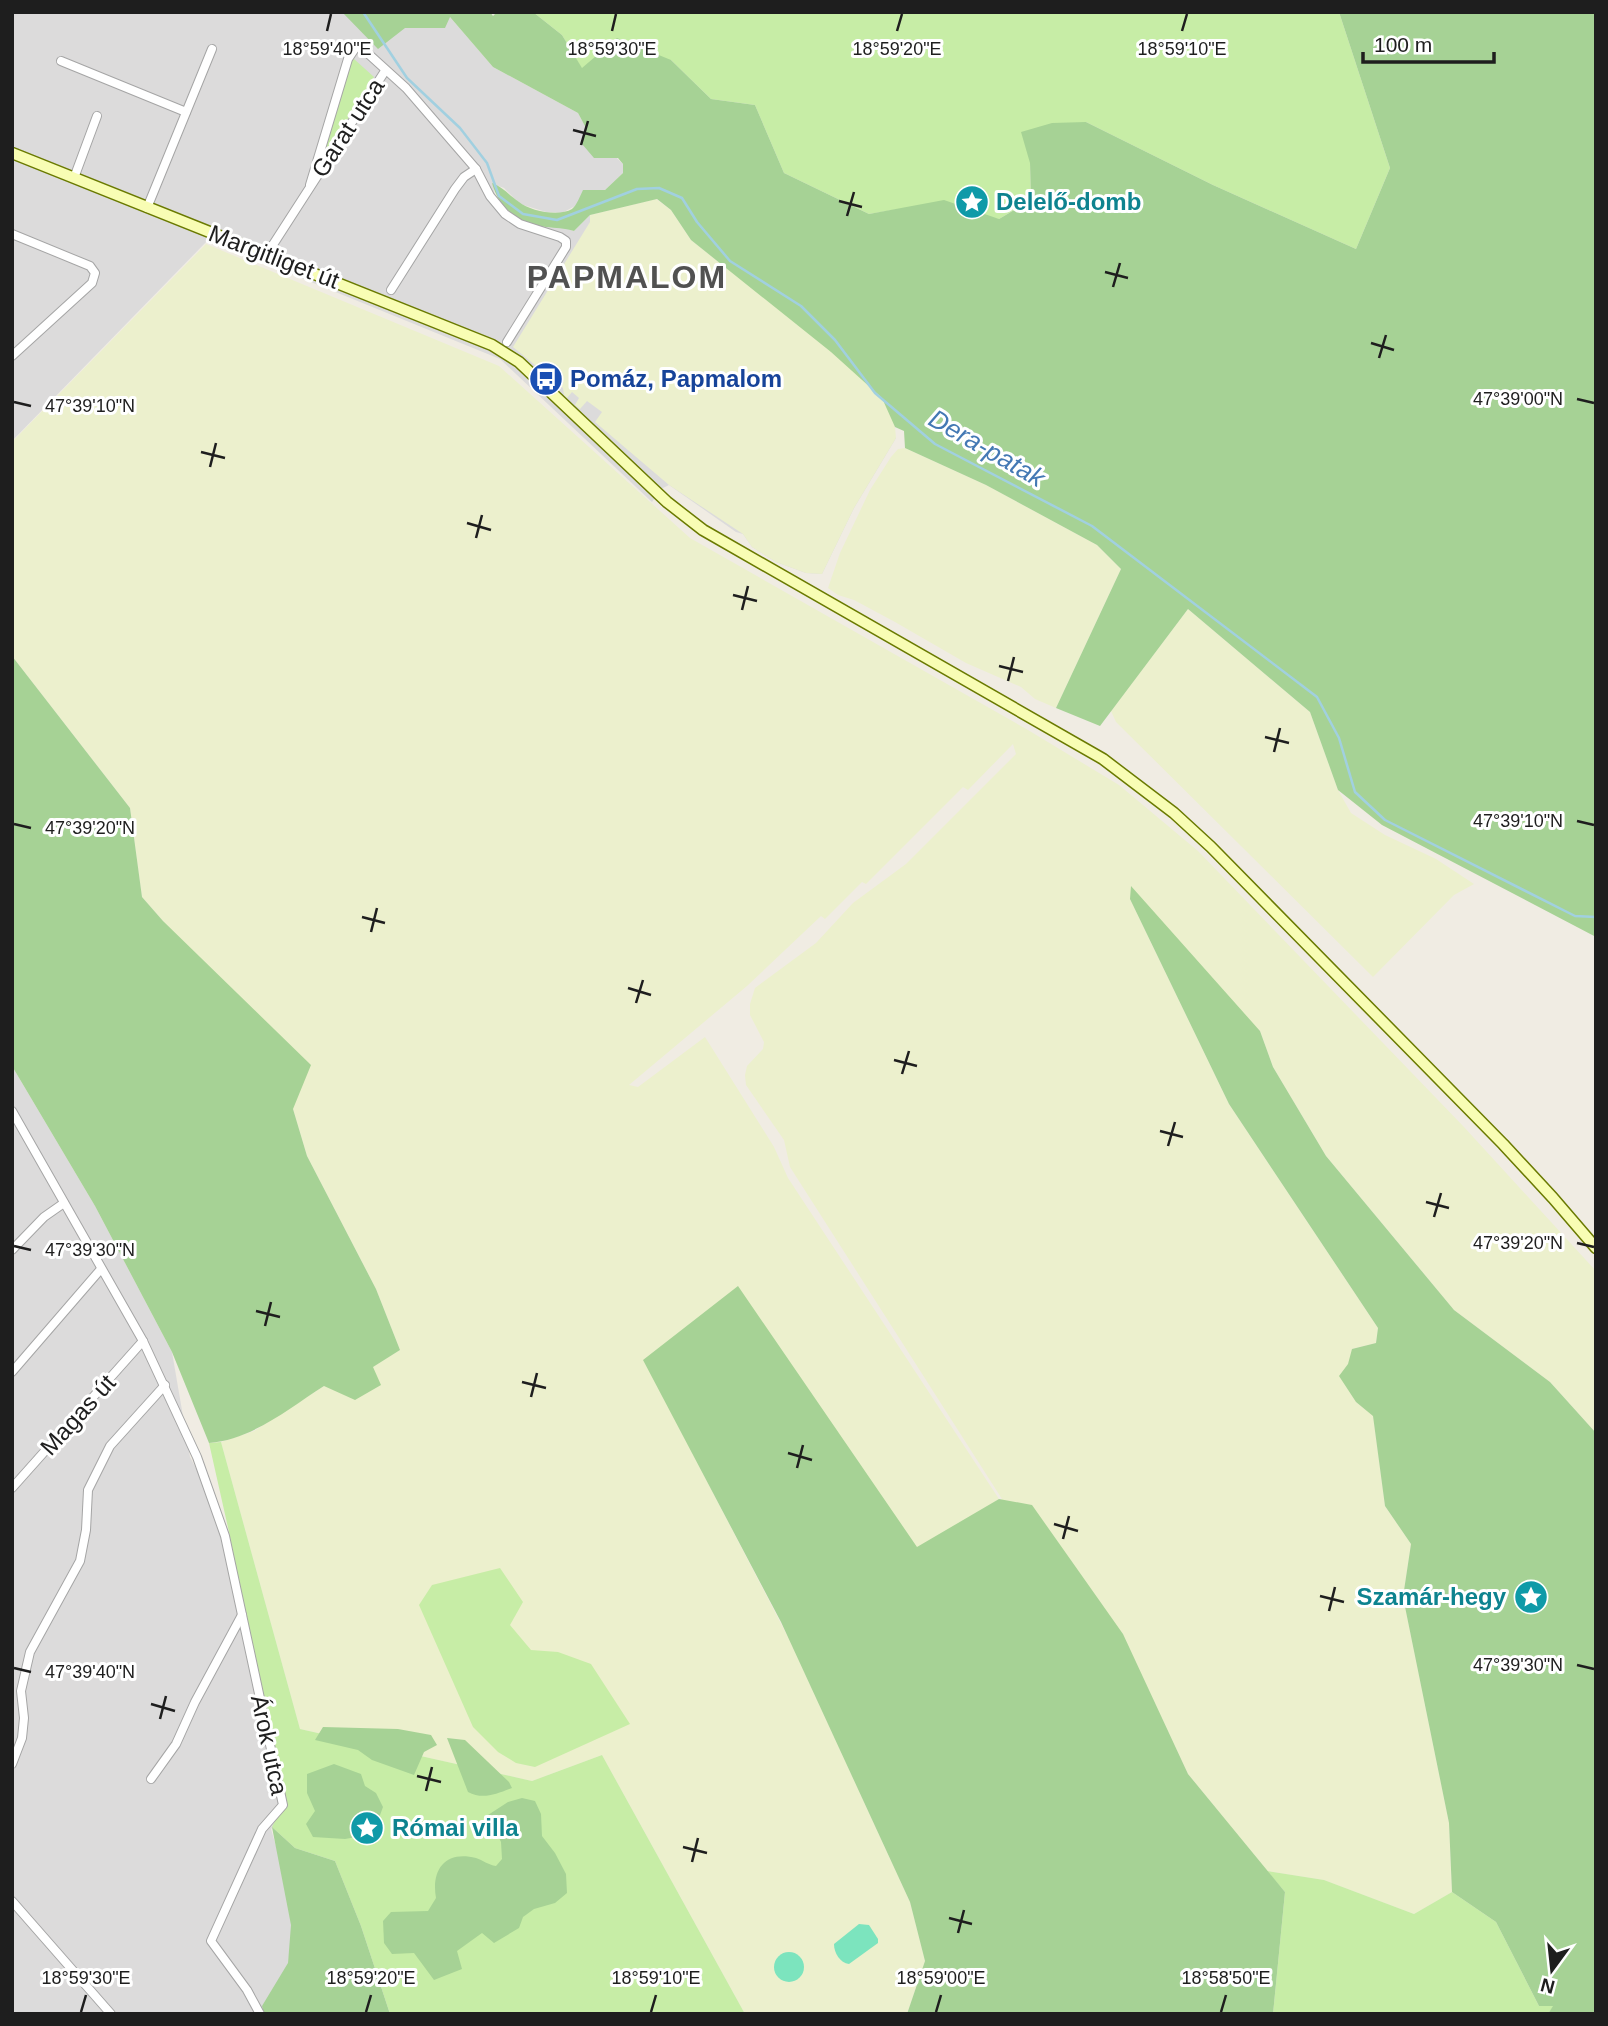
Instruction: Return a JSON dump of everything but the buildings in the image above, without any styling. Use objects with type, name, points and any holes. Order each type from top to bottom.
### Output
[{"type":"main road","name":"Margitliget út","points":[[12,153],[477,338],[503,352],[529,372],[667,502],[703,530],[1103,759],[1174,813],[1212,847],[1503,1144],[1596,1248]]},
{"type":"street","name":"Garat utca","points":[[267,254],[385,71],[363,49],[356,47],[348,59],[310,185]]},
{"type":"street","points":[[147,208],[212,49]]},
{"type":"street","points":[[61,61],[186,112]]},
{"type":"street","points":[[385,71],[406,88],[476,169],[505,214],[520,224],[566,241],[566,247],[507,342]]},
{"type":"street","points":[[74,178],[97,116]]},
{"type":"street","points":[[391,290],[455,189],[464,177],[476,169]]},
{"type":"street","points":[[12,234],[90,266],[94,273],[92,283],[12,356]]},
{"type":"street","points":[[12,1111],[143,1341],[165,1385],[197,1457],[225,1536],[242,1615],[195,1702],[176,1744],[151,1779]]},
{"type":"street","points":[[12,1250],[44,1217],[64,1203]]},
{"type":"street","points":[[12,1372],[101,1269]]},
{"type":"street","name":"Magas út","points":[[12,1488],[143,1341]]},
{"type":"street","points":[[12,1764],[22,1738],[24,1718],[21,1690],[30,1652],[80,1561],[86,1530],[88,1490],[110,1446],[165,1385]]},
{"type":"street","name":"Árok utca","points":[[242,1615],[283,1805],[262,1829],[211,1941],[247,1990],[260,2014]]},
{"type":"street","points":[[12,1901],[111,2014]]},
{"type":"shaded area","points":[[12,12],[427,12],[450,17],[493,67],[578,113],[586,128],[623,164],[623,173],[605,190],[562,213],[546,212],[520,204],[504,188],[493,184],[495,196],[545,227],[561,227],[574,231],[590,215],[896,438],[854,508],[822,574],[806,573],[776,562],[752,547],[743,534],[736,532],[669,485],[661,489],[652,502],[500,359],[208,240],[12,441]]},
{"type":"shaded area","points":[[12,1066],[95,1206],[172,1352],[190,1457],[229,1532],[292,1808],[271,1829],[292,1926],[288,1965],[265,2014],[12,2014]]},
{"type":"green space","points":[[342,12],[490,12],[493,16],[497,12],[533,12],[562,35],[582,68],[617,38],[671,60],[711,99],[755,105],[784,173],[869,214],[944,200],[999,219],[1031,200],[1030,163],[1021,132],[1052,123],[1086,122],[1213,185],[1356,249],[1390,168],[1339,12],[1596,12],[1596,937],[1382,825],[1338,790],[1310,712],[1188,609],[1100,726],[1056,708],[1121,569],[1097,545],[986,485],[905,448],[904,431],[895,427],[882,398],[831,352],[691,240],[671,210],[657,199],[590,215],[574,231],[536,225],[519,218],[505,207],[492,183],[530,208],[560,213],[574,207],[583,190],[605,190],[623,173],[623,164],[618,158],[594,158],[582,144],[586,128],[578,113],[493,67],[450,17],[445,28],[405,28],[378,49]]},
{"type":"green space","points":[[533,12],[1339,12],[1390,168],[1356,249],[1213,185],[1086,122],[1030,163],[1031,200],[1017,213],[1014,210],[999,219],[899,209],[869,214],[784,173],[755,105],[711,99],[671,60],[582,69],[562,35]]},
{"type":"green space","points":[[354,59],[374,77],[321,162],[351,61]]},
{"type":"green space","points":[[656,199],[671,210],[691,240],[770,297],[885,396],[896,438],[854,508],[822,574],[806,573],[776,562],[752,547],[743,534],[669,485],[595,422],[602,412],[587,401],[580,409],[575,405],[579,398],[572,392],[567,398],[563,388],[513,347],[590,222],[590,215]]},
{"type":"green space","points":[[206,244],[499,366],[690,538],[1028,730],[1119,785],[1198,851],[1464,1127],[1596,1271],[1596,1433],[1550,1382],[1454,1310],[1326,1156],[1273,1067],[1260,1031],[1130,899],[1229,1104],[1378,1328],[1376,1343],[1352,1349],[1356,1402],[1373,1415],[1385,1506],[1411,1544],[1403,1597],[1449,1823],[1452,1892],[1414,1914],[1324,1880],[1267,1871],[1188,1774],[1123,1635],[995,1614],[644,1360],[790,1641],[910,1902],[925,1961],[907,2014],[745,2014],[602,1755],[532,1781],[300,1729],[221,1442],[254,1431],[324,1386],[372,1367],[400,1350],[376,1289],[307,1156],[293,1109],[163,921],[142,897],[130,808],[12,656],[12,442]],"holes":[[[1013,744],[1016,754],[906,864],[853,903],[816,943],[755,988],[750,1015],[764,1042],[763,1049],[747,1066],[745,1075],[746,1085],[784,1140],[790,1167],[1002,1499],[986,1508],[999,1499],[788,1178],[774,1147],[705,1037],[638,1087],[629,1085],[747,986],[821,916],[825,919],[862,882],[866,884],[963,787],[968,790]]]},
{"type":"green space","points":[[905,448],[986,485],[1097,545],[1121,569],[1056,708],[1035,699],[1021,687],[966,663],[895,622],[828,588],[840,553],[870,490],[891,457],[898,449]]},
{"type":"green space","points":[[1188,609],[1310,712],[1338,790],[1351,813],[1385,835],[1436,859],[1474,884],[1454,895],[1373,977],[1116,722],[1111,711]]},
{"type":"green space","points":[[12,656],[130,808],[142,897],[163,921],[311,1065],[293,1109],[307,1156],[376,1289],[400,1350],[373,1367],[381,1385],[355,1400],[324,1386],[255,1429],[240,1436],[209,1443],[172,1352],[95,1206],[12,1066]]},
{"type":"green space","points":[[1131,886],[1260,1031],[1273,1067],[1326,1156],[1454,1310],[1550,1382],[1596,1433],[1596,2014],[1548,2014],[1553,2006],[1539,2006],[1496,1922],[1452,1892],[1449,1823],[1403,1597],[1411,1544],[1385,1506],[1373,1416],[1356,1402],[1339,1376],[1348,1364],[1352,1349],[1376,1343],[1378,1328],[1229,1104],[1130,899]]},
{"type":"green space","points":[[738,1286],[917,1547],[999,1499],[1032,1505],[1123,1634],[1188,1774],[1285,1892],[1273,2014],[907,2014],[925,1961],[910,1902],[781,1622],[643,1360]]},
{"type":"green space","points":[[221,1442],[300,1729],[532,1781],[602,1755],[745,2014],[390,2014],[361,1926],[335,1861],[295,1848],[272,1827],[283,1805],[209,1443]]},
{"type":"green space","points":[[500,1568],[523,1602],[510,1625],[531,1650],[558,1652],[591,1664],[630,1724],[535,1767],[516,1763],[498,1752],[473,1727],[419,1605],[432,1585]]},
{"type":"green space","points":[[323,1727],[398,1729],[431,1735],[437,1745],[424,1752],[414,1775],[372,1760],[358,1750],[315,1740]]},
{"type":"green space","points":[[447,1738],[465,1740],[512,1788],[484,1796],[468,1792]]},
{"type":"green space","points":[[334,1764],[361,1774],[365,1786],[376,1793],[383,1807],[373,1834],[345,1839],[313,1837],[306,1824],[315,1811],[307,1793],[307,1774]]},
{"type":"green space","points":[[522,1798],[535,1801],[541,1814],[542,1836],[566,1874],[567,1893],[555,1903],[534,1909],[523,1917],[519,1928],[494,1943],[482,1933],[457,1951],[462,1969],[434,1980],[414,1953],[392,1954],[384,1943],[383,1921],[391,1912],[428,1911],[436,1898],[438,1871],[448,1860],[465,1856],[496,1866],[502,1859],[501,1842],[488,1815],[508,1802]]},
{"type":"green space","points":[[272,1827],[295,1848],[335,1861],[361,1926],[390,2014],[264,2014],[262,2006],[288,1963],[291,1925]]},
{"type":"green space","points":[[1267,1871],[1324,1880],[1414,1914],[1452,1892],[1496,1922],[1539,2006],[1554,2006],[1548,2014],[1273,2014],[1285,1892]]},
{"type":"green space","points":[[859,1924],[869,1925],[878,1943],[849,1964],[843,1962],[835,1951],[834,1944]]},
{"type":"green space","points":[[789,1952],[800,1956],[804,1967],[800,1978],[789,1982],[778,1978],[774,1967],[778,1956]]},
{"type":"waterway","name":"Dera-patak","points":[[363,12],[407,78],[460,128],[487,163],[499,196],[523,214],[557,220],[637,189],[659,188],[682,198],[697,222],[730,261],[801,306],[835,340],[875,393],[935,444],[1092,526],[1317,697],[1339,738],[1355,792],[1385,820],[1575,916],[1596,917]]},
{"type":"place","name":"Delelő-domb","points":[[972,202]]},
{"type":"place","name":"Pomáz, Papmalom","points":[[546,379]]},
{"type":"place","name":"Szamár-hegy","points":[[1531,1597]]},
{"type":"place","name":"Római villa","points":[[367,1828]]},
{"type":"district","name":"PAPMALOM","points":[[627,277]]}]
